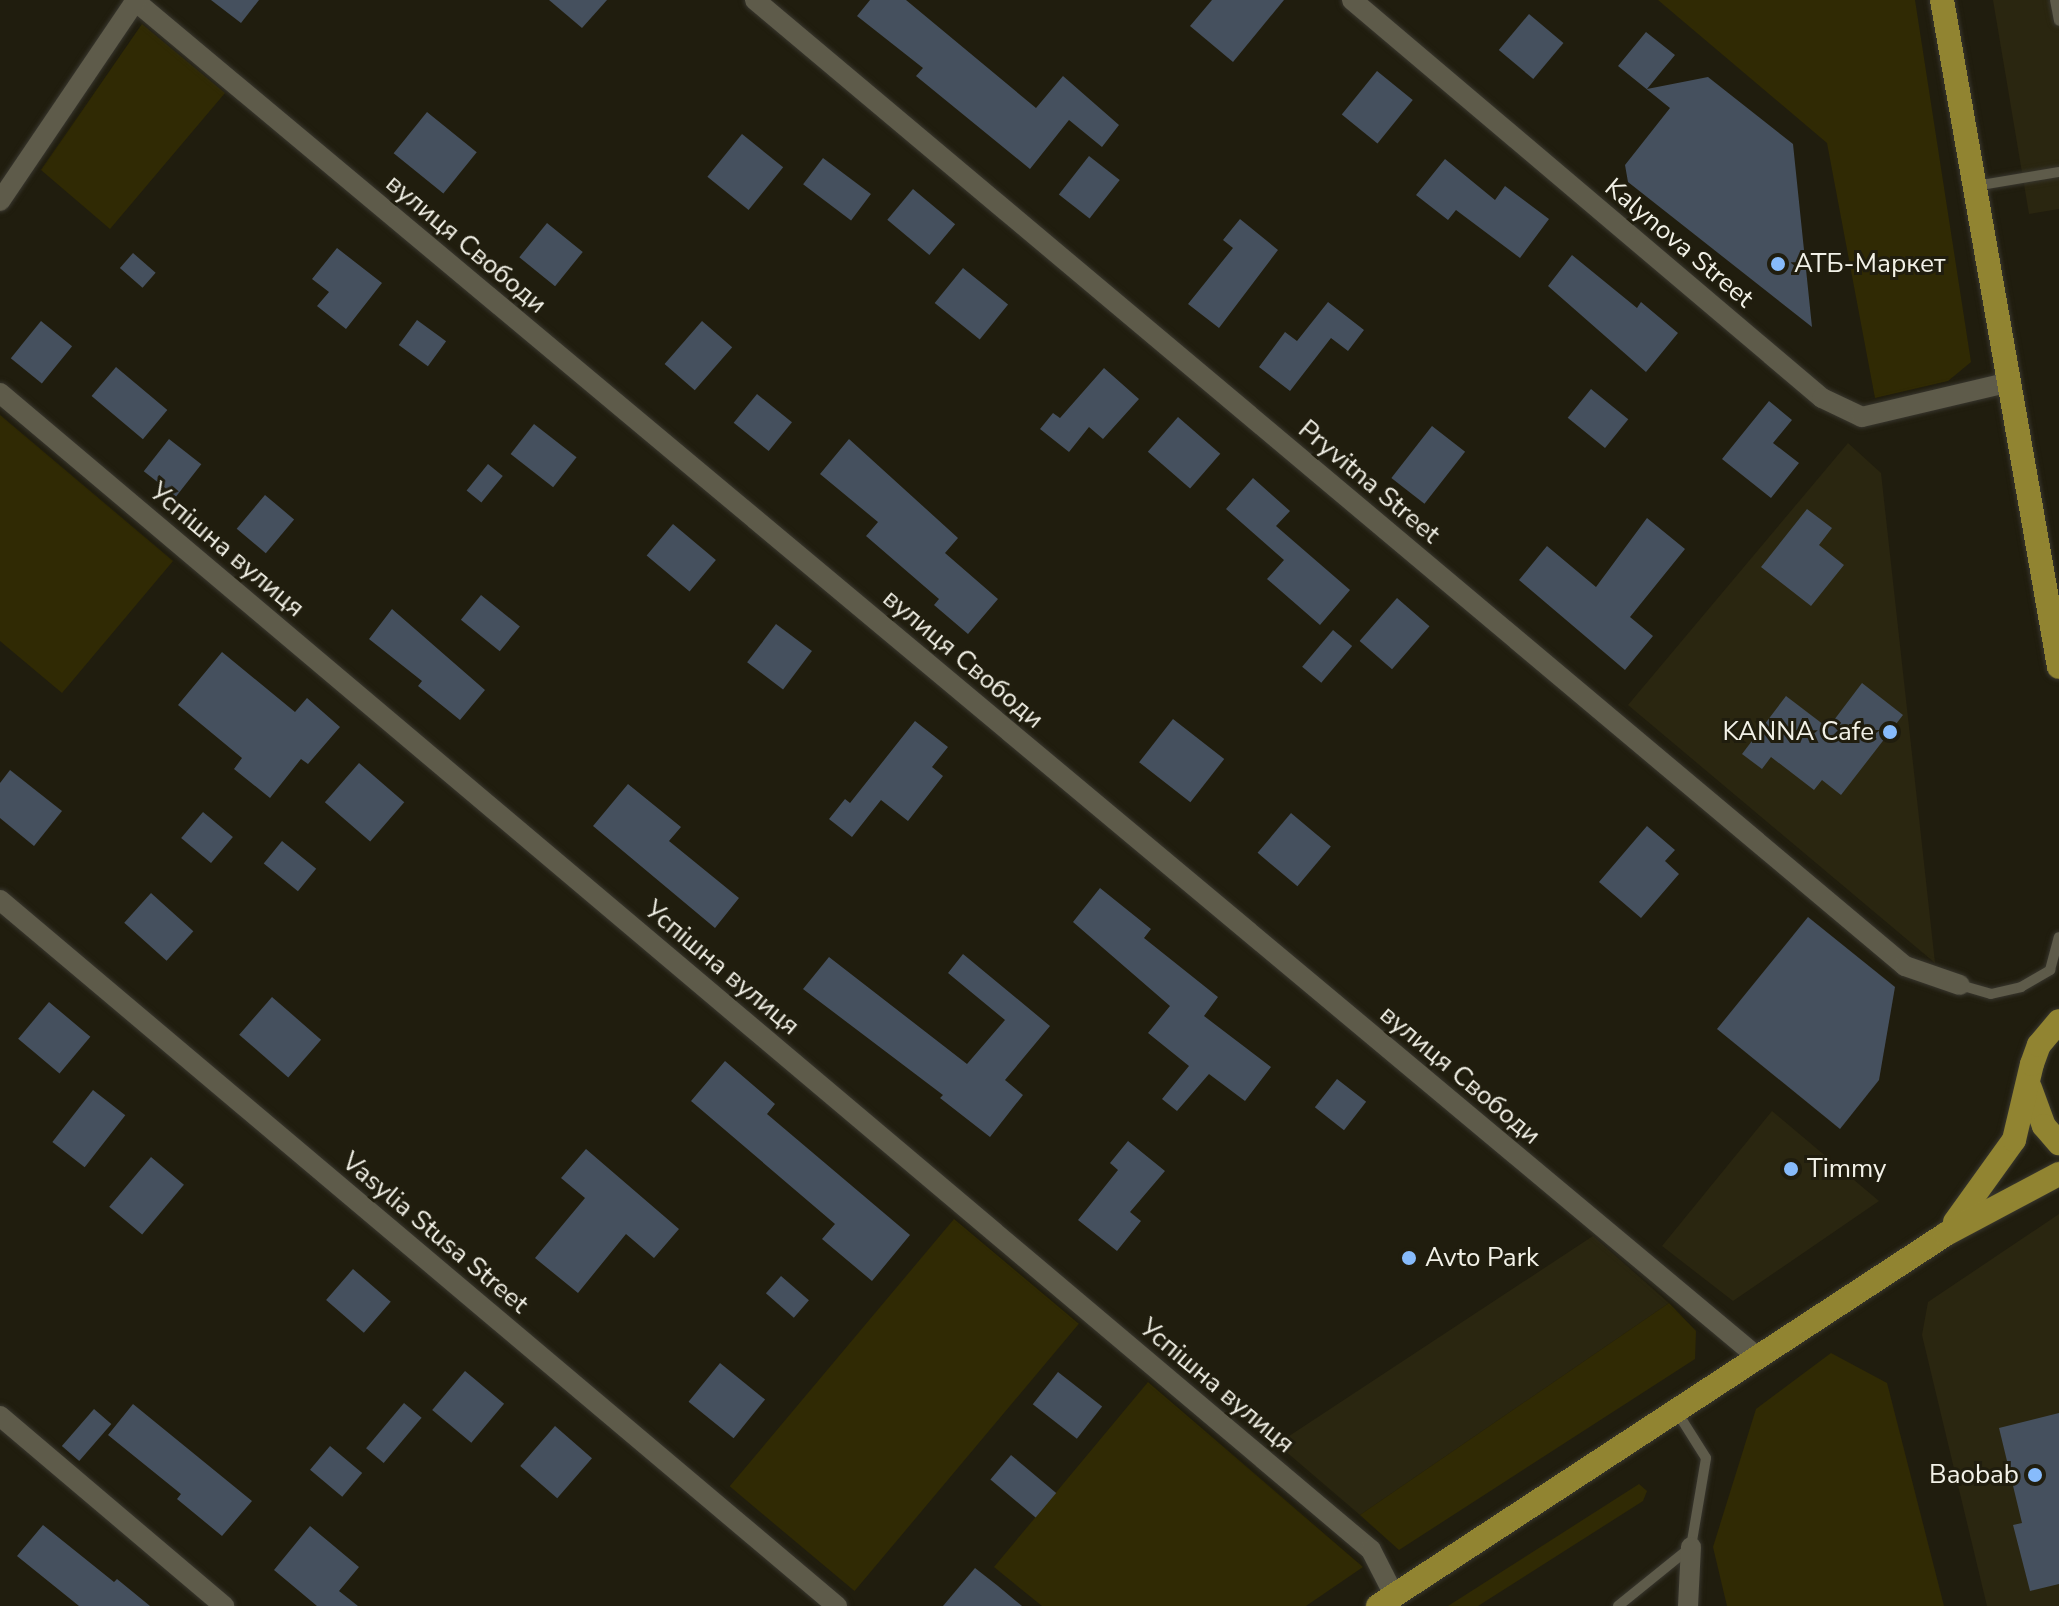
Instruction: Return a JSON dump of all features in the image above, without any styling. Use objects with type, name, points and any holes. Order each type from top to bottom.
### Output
[{"type":"main road","points":[[1942,0],[2059,667]]},
{"type":"main road","points":[[1946,1234],[2014,1140],[2039,1045],[2059,1021]]},
{"type":"main road","points":[[2030,1086],[2044,1126],[2059,1143]]},
{"type":"main road","points":[[1391,1602],[1946,1234],[2059,1174]]},
{"type":"street","points":[[0,201],[135,0]]},
{"type":"street","name":"вулиця Свободи","points":[[135,0],[1759,1358]]},
{"type":"street","name":"Pryvitna Street","points":[[755,0],[1905,966],[1960,985]]},
{"type":"street","name":"Kalynova Street","points":[[1352,0],[1822,398],[1862,417],[2010,382]]},
{"type":"street","name":"Успішна вулиця","points":[[0,393],[1371,1550],[1391,1602]]},
{"type":"street","name":"Vasylia Stusa Street","points":[[0,900],[837,1606]]},
{"type":"street","points":[[0,1416],[224,1606]]},
{"type":"street","points":[[1688,1606],[1691,1547]]},
{"type":"lane","points":[[2055,0],[2059,21]]},
{"type":"lane","points":[[1975,186],[2059,172]]},
{"type":"lane","points":[[1960,985],[1991,994],[2021,987],[2050,970],[2059,937]]},
{"type":"lane","points":[[1618,1606],[1691,1547],[1706,1458],[1677,1412]]},
{"type":"shaded area","points":[[1658,0],[1915,0],[1971,362],[1948,381],[1875,398],[1827,143]]},
{"type":"shaded area","points":[[1993,0],[2059,0],[2059,209],[2029,214]]},
{"type":"shaded area","points":[[142,24],[225,93],[110,229],[41,170]]},
{"type":"shaded area","points":[[0,415],[173,561],[62,693],[0,641]]},
{"type":"shaded area","points":[[1848,443],[1881,473],[1935,963],[1628,705]]},
{"type":"shaded area","points":[[1772,1111],[1879,1201],[1733,1301],[1662,1246]]},
{"type":"shaded area","points":[[2059,1214],[2059,1606],[1987,1606],[1922,1335],[1928,1302]]},
{"type":"shaded area","points":[[954,1219],[1079,1324],[855,1591],[730,1486]]},
{"type":"shaded area","points":[[1593,1236],[1669,1303],[1360,1515],[1277,1444]]},
{"type":"shaded area","points":[[1669,1303],[1696,1331],[1695,1359],[1399,1550],[1360,1515]]},
{"type":"shaded area","points":[[1831,1353],[1887,1383],[1944,1606],[1727,1606],[1713,1547],[1756,1409]]},
{"type":"shaded area","points":[[1148,1382],[1363,1567],[1306,1606],[1042,1606],[994,1567]]},
{"type":"shaded area","points":[[1639,1484],[1647,1491],[1643,1501],[1478,1606],[1448,1606]]},
{"type":"building","points":[[211,0],[259,0],[241,23]]},
{"type":"building","points":[[549,0],[607,0],[582,28]]},
{"type":"building","points":[[870,0],[906,0],[1036,108],[1063,76],[1119,125],[1102,147],[1069,120],[1030,169],[916,76],[923,68],[857,16]]},
{"type":"building","points":[[1212,0],[1284,0],[1233,62],[1190,26]]},
{"type":"building","points":[[1529,14],[1563,43],[1533,79],[1499,50]]},
{"type":"building","points":[[1646,32],[1675,55],[1647,89],[1708,77],[1793,144],[1812,327],[1628,182],[1625,165],[1670,108],[1618,66]]},
{"type":"building","points":[[1377,71],[1413,100],[1378,143],[1342,115]]},
{"type":"building","points":[[427,112],[477,152],[443,193],[394,153]]},
{"type":"building","points":[[742,134],[783,167],[749,210],[707,177]]},
{"type":"building","points":[[1089,156],[1120,180],[1090,219],[1059,195]]},
{"type":"building","points":[[823,158],[871,194],[851,220],[803,184]]},
{"type":"building","points":[[1445,159],[1495,200],[1505,186],[1549,219],[1520,258],[1456,210],[1448,220],[1416,195]]},
{"type":"building","points":[[913,189],[955,224],[929,255],[887,220]]},
{"type":"building","points":[[1240,219],[1278,250],[1219,328],[1188,304],[1233,248],[1223,240]]},
{"type":"building","points":[[547,223],[583,252],[555,286],[519,257]]},
{"type":"building","points":[[337,248],[382,283],[346,329],[317,306],[329,292],[312,279]]},
{"type":"building","points":[[133,253],[156,273],[143,288],[120,268]]},
{"type":"building","points":[[1572,255],[1637,308],[1641,302],[1678,333],[1646,372],[1548,286]]},
{"type":"building","points":[[963,268],[1008,305],[980,339],[935,303]]},
{"type":"building","points":[[1328,302],[1364,330],[1348,351],[1331,338],[1290,391],[1259,367],[1285,332],[1297,341]]},
{"type":"building","points":[[417,320],[446,341],[428,366],[399,345]]},
{"type":"building","points":[[41,321],[72,346],[42,383],[11,358]]},
{"type":"building","points":[[702,321],[732,347],[695,390],[665,364]]},
{"type":"building","points":[[116,367],[167,410],[143,439],[92,396]]},
{"type":"building","points":[[1104,368],[1139,399],[1103,439],[1089,427],[1069,452],[1040,429],[1053,413],[1060,418]]},
{"type":"building","points":[[1591,389],[1628,419],[1605,448],[1568,418]]},
{"type":"building","points":[[757,394],[792,422],[769,451],[734,423]]},
{"type":"building","points":[[1769,401],[1792,420],[1773,443],[1799,463],[1771,498],[1722,459]]},
{"type":"building","points":[[1178,417],[1220,454],[1190,488],[1148,452]]},
{"type":"building","points":[[534,424],[577,457],[553,487],[511,454]]},
{"type":"building","points":[[1432,426],[1465,452],[1424,504],[1391,478]]},
{"type":"building","points":[[169,439],[201,464],[176,497],[144,471]]},
{"type":"building","points":[[849,439],[958,538],[945,553],[998,599],[968,634],[934,605],[939,599],[866,536],[878,522],[820,474]]},
{"type":"building","points":[[488,464],[503,476],[481,502],[467,490]]},
{"type":"building","points":[[1253,478],[1290,511],[1276,526],[1350,590],[1320,625],[1267,579],[1284,560],[1226,509]]},
{"type":"building","points":[[265,495],[294,519],[266,553],[237,529]]},
{"type":"building","points":[[1807,509],[1832,528],[1819,545],[1844,565],[1811,606],[1761,567]]},
{"type":"building","points":[[1647,518],[1685,549],[1630,617],[1653,636],[1625,670],[1519,580],[1547,546],[1596,587]]},
{"type":"building","points":[[673,524],[716,560],[690,591],[647,555]]},
{"type":"building","points":[[481,595],[520,626],[500,651],[461,620]]},
{"type":"building","points":[[1397,598],[1429,626],[1392,669],[1360,641]]},
{"type":"building","points":[[392,609],[485,690],[460,720],[418,686],[422,681],[369,639]]},
{"type":"building","points":[[776,624],[812,651],[783,689],[747,662]]},
{"type":"building","points":[[1333,630],[1352,646],[1321,683],[1302,667]]},
{"type":"building","points":[[222,652],[295,712],[307,698],[340,727],[308,764],[301,759],[270,798],[234,769],[242,758],[178,705]]},
{"type":"building","points":[[1862,683],[1903,715],[1841,795],[1822,780],[1814,790],[1771,757],[1762,769],[1742,754],[1786,696],[1828,728]]},
{"type":"building","points":[[1173,719],[1224,759],[1190,802],[1139,762]]},
{"type":"building","points":[[915,721],[948,747],[932,767],[943,776],[908,821],[881,800],[852,837],[829,819],[845,799],[850,803]]},
{"type":"building","points":[[359,763],[404,802],[370,842],[325,802]]},
{"type":"building","points":[[10,770],[62,811],[34,846],[0,818],[0,783]]},
{"type":"building","points":[[628,784],[681,827],[669,841],[739,898],[715,928],[593,826]]},
{"type":"building","points":[[203,812],[233,837],[211,863],[181,838]]},
{"type":"building","points":[[1291,813],[1331,846],[1297,886],[1258,853]]},
{"type":"building","points":[[1647,826],[1675,850],[1665,861],[1679,874],[1641,918],[1599,882]]},
{"type":"building","points":[[282,841],[316,869],[298,891],[264,864]]},
{"type":"building","points":[[1100,888],[1151,929],[1144,938],[1218,997],[1204,1016],[1271,1067],[1245,1101],[1209,1074],[1177,1111],[1162,1099],[1189,1066],[1148,1033],[1170,1006],[1073,922]]},
{"type":"building","points":[[151,893],[193,931],[167,961],[124,923]]},
{"type":"building","points":[[1808,917],[1895,987],[1879,1080],[1840,1129],[1717,1029]]},
{"type":"building","points":[[963,954],[1050,1026],[1005,1080],[1023,1095],[990,1137],[940,1098],[943,1095],[803,989],[829,957],[967,1064],[1005,1020],[948,973]]},
{"type":"building","points":[[272,997],[321,1040],[288,1077],[239,1035]]},
{"type":"building","points":[[49,1002],[90,1037],[60,1073],[18,1039]]},
{"type":"building","points":[[725,1061],[775,1104],[767,1114],[910,1235],[872,1281],[822,1239],[835,1224],[691,1101]]},
{"type":"building","points":[[1337,1079],[1366,1102],[1344,1130],[1315,1107]]},
{"type":"building","points":[[93,1090],[125,1115],[85,1167],[52,1142]]},
{"type":"building","points":[[1128,1141],[1165,1171],[1130,1212],[1141,1221],[1117,1251],[1078,1220],[1118,1170],[1110,1163]]},
{"type":"building","points":[[586,1149],[679,1229],[654,1258],[626,1234],[578,1293],[535,1258],[585,1198],[561,1178]]},
{"type":"building","points":[[151,1157],[184,1185],[142,1234],[109,1207]]},
{"type":"building","points":[[353,1269],[391,1302],[364,1333],[326,1300]]},
{"type":"building","points":[[781,1276],[809,1300],[794,1318],[766,1293]]},
{"type":"building","points":[[720,1363],[765,1400],[734,1438],[689,1402]]},
{"type":"building","points":[[465,1371],[504,1404],[471,1443],[432,1410]]},
{"type":"building","points":[[1058,1372],[1102,1406],[1077,1439],[1033,1404]]},
{"type":"building","points":[[404,1403],[422,1418],[384,1463],[366,1448]]},
{"type":"building","points":[[133,1404],[252,1501],[222,1536],[177,1499],[181,1494],[108,1435]]},
{"type":"building","points":[[94,1409],[111,1424],[79,1461],[62,1446]]},
{"type":"building","name":"Baobab","points":[[2059,1413],[2059,1584],[2030,1591],[2013,1525],[2022,1523],[1999,1428]]},
{"type":"building","points":[[555,1426],[592,1458],[557,1498],[520,1466]]},
{"type":"building","points":[[330,1446],[362,1473],[342,1497],[310,1470]]},
{"type":"building","points":[[1011,1455],[1056,1493],[1036,1517],[990,1480]]},
{"type":"building","points":[[43,1525],[114,1582],[117,1579],[150,1606],[79,1606],[17,1556]]},
{"type":"building","points":[[310,1526],[359,1567],[339,1591],[358,1606],[317,1606],[274,1570]]},
{"type":"building","points":[[975,1568],[998,1586],[1022,1606],[943,1606]]},
{"type":"place","name":"АТБ-Маркет","points":[[1778,264]]},
{"type":"place","name":"KANNA Cafe","points":[[1890,732]]},
{"type":"place","name":"Timmy","points":[[1791,1169]]},
{"type":"place","name":"Avto Park","points":[[1409,1258]]},
{"type":"place","name":"Baobab","points":[[2035,1475]]}]
